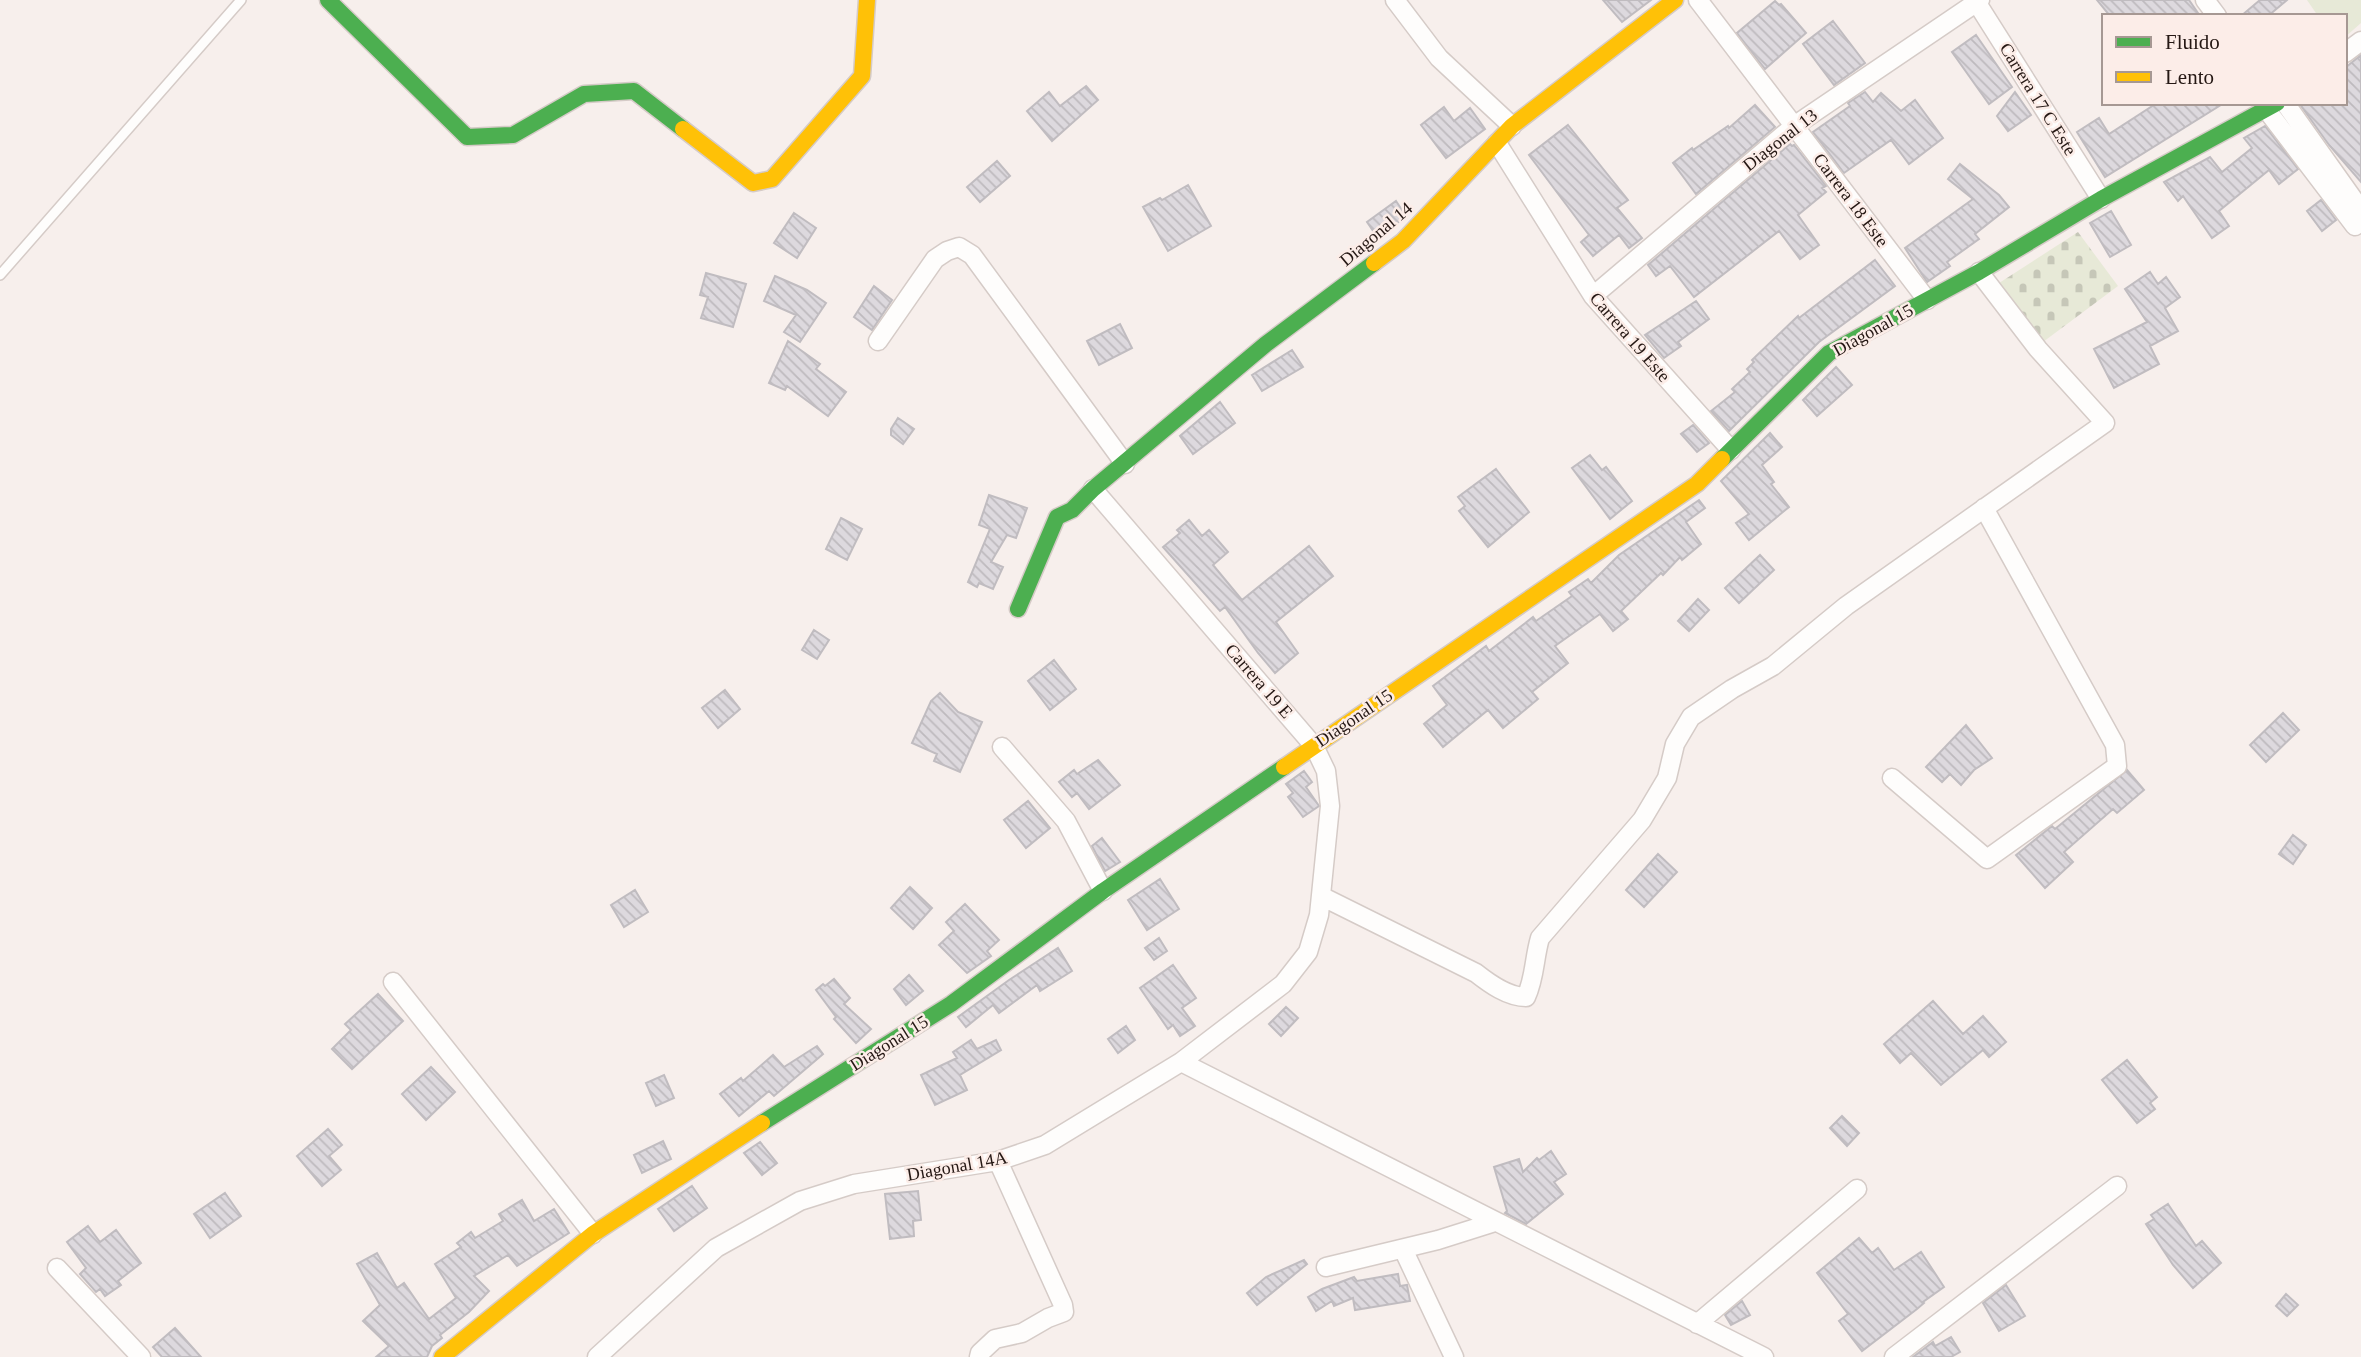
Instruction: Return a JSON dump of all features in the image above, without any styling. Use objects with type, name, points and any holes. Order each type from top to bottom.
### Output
[{"type":"street","points":[[328,0],[467,137],[513,135],[584,94],[634,91],[753,183],[772,178],[862,76],[867,0]]},
{"type":"street","points":[[1395,0],[1439,58],[1512,126]]},
{"type":"street","name":"Diagonal 14","points":[[1018,610],[1057,517],[1072,510],[1093,489],[1266,344],[1403,242],[1512,126],[1675,0]]},
{"type":"street","name":"Carrera 18 Este","points":[[1698,0],[1927,300]]},
{"type":"street","name":"Diagonal 13","points":[[1592,296],[1794,126],[1977,1]]},
{"type":"street","name":"Carrera 17 C Este","points":[[1977,1],[2101,199]]},
{"type":"street","points":[[2286,105],[2358,218]]},
{"type":"street","points":[[2271,106],[2358,218]]},
{"type":"street","name":"Diagonal 15","points":[[442,1357],[593,1234],[738,1138],[951,1004],[1103,891],[1697,484],[1829,353],[1979,272],[2101,199],[2271,106]]},
{"type":"street","name":"Carrera 19 Este","points":[[1497,143],[1592,296],[1731,450]]},
{"type":"street","points":[[878,341],[935,259],[959,247],[972,255],[1125,464]]},
{"type":"street","points":[[1321,895],[1476,973],[1491,984],[1518,997],[1526,997],[1533,982],[1535,956],[1540,938],[1642,820],[1667,778],[1675,744],[1691,717],[1773,666],[1846,606],[2105,423],[2038,349],[1979,272]]},
{"type":"street","name":"Carrera 19 E","points":[[1093,489],[1314,746],[1326,771],[1330,806],[1319,915],[1308,952]]},
{"type":"street","points":[[1892,778],[1987,859],[2117,766],[2115,745],[1984,508]]},
{"type":"street","points":[[1002,747],[1066,821],[1103,891]]},
{"type":"street","name":"Diagonal 14A","points":[[597,1357],[716,1248],[800,1201],[854,1184],[998,1161],[1045,1145],[1181,1062],[1283,984],[1308,952]]},
{"type":"street","points":[[393,982],[593,1234]]},
{"type":"street","points":[[1181,1062],[1764,1357]]},
{"type":"street","points":[[979,1357],[995,1339],[1022,1333],[1063,1312],[1063,1304],[998,1161]]},
{"type":"street","points":[[1894,1357],[2117,1186]]},
{"type":"street","points":[[1697,1324],[1857,1189]]},
{"type":"street","points":[[1325,1267],[1403,1249],[1495,1222]]},
{"type":"street","points":[[1403,1249],[1454,1357]]},
{"type":"street","points":[[57,1268],[141,1357]]},
{"type":"lane","points":[[0,275],[241,0]]},
{"type":"green space","points":[[2307,0],[2361,0],[2361,23],[2347,35],[2347,14],[2317,14]]},
{"type":"green space","points":[[2078,232],[2118,286],[2043,342],[1996,285]]},
{"type":"building","points":[[1603,0],[1651,0],[1622,22]]},
{"type":"building","points":[[2097,0],[2189,0],[2199,14],[2108,14]]},
{"type":"building","points":[[2260,0],[2287,0],[2270,14],[2243,14]]},
{"type":"building","points":[[1775,1],[1781,4],[1806,33],[1765,69],[1737,33]]},
{"type":"building","points":[[1833,21],[1865,63],[1834,85],[1803,44]]},
{"type":"building","points":[[1976,35],[2012,87],[1989,104],[1952,52]]},
{"type":"building","points":[[2361,55],[2361,182],[2329,145],[2300,105],[2347,105],[2347,66]]},
{"type":"building","points":[[1086,86],[1098,100],[1052,141],[1027,111],[1049,92],[1060,106]]},
{"type":"building","points":[[1865,92],[1873,102],[1881,93],[1901,111],[1915,100],[1943,138],[1909,164],[1891,140],[1844,173],[1813,132]]},
{"type":"building","points":[[2015,92],[2031,115],[2008,131],[1997,116]]},
{"type":"building","points":[[1755,105],[1775,127],[1696,194],[1673,163],[1692,148],[1693,150],[1728,126],[1729,128]]},
{"type":"building","points":[[2154,105],[2221,105],[2105,177],[2077,132],[2099,118],[2109,134]]},
{"type":"building","points":[[1444,107],[1454,121],[1470,108],[1485,129],[1446,158],[1421,125]]},
{"type":"building","points":[[1568,125],[1628,200],[1617,208],[1642,238],[1629,248],[1619,235],[1593,256],[1581,242],[1589,235],[1529,155]]},
{"type":"building","points":[[2265,126],[2298,169],[2279,184],[2269,170],[2219,211],[2229,226],[2212,238],[2183,196],[2178,201],[2164,182],[2210,157],[2222,172],[2252,148],[2244,138]]},
{"type":"building","points":[[1790,144],[1794,145],[1826,186],[1822,188],[1826,192],[1798,215],[1819,245],[1800,259],[1779,231],[1694,297],[1670,266],[1656,276],[1648,265]]},
{"type":"building","points":[[997,161],[1010,176],[980,202],[967,187]]},
{"type":"building","points":[[1960,164],[1999,195],[2009,207],[1975,234],[1979,239],[1947,262],[1950,266],[1927,282],[1905,248],[1973,199],[1948,179]]},
{"type":"building","points":[[1188,185],[1211,226],[1168,251],[1143,207]]},
{"type":"building","points":[[2321,200],[2336,220],[2322,231],[2307,211]]},
{"type":"building","points":[[1396,201],[1406,216],[1378,238],[1367,222]]},
{"type":"building","points":[[2111,211],[2131,245],[2110,257],[2090,223]]},
{"type":"building","points":[[794,213],[816,228],[797,258],[774,243]]},
{"type":"building","points":[[1875,260],[1895,286],[1819,342],[1729,431],[1711,411],[1735,392],[1732,389],[1750,372],[1747,369],[1754,362],[1752,360],[1798,316],[1799,318]]},
{"type":"building","points":[[2150,272],[2158,284],[2166,277],[2180,297],[2165,308],[2178,331],[2150,346],[2159,364],[2114,388],[2094,349],[2147,322],[2125,289]]},
{"type":"building","points":[[706,273],[746,284],[733,327],[701,318],[708,297],[700,295]]},
{"type":"building","points":[[775,276],[807,290],[826,303],[800,342],[784,332],[796,315],[764,301]]},
{"type":"building","points":[[874,286],[892,300],[872,330],[854,317]]},
{"type":"building","points":[[1696,301],[1709,319],[1678,342],[1681,346],[1664,358],[1645,335]]},
{"type":"building","points":[[1120,324],[1132,348],[1099,365],[1087,341]]},
{"type":"building","points":[[788,341],[820,364],[816,369],[846,392],[828,416],[787,386],[785,390],[769,383]]},
{"type":"building","points":[[1292,350],[1303,367],[1262,391],[1252,375]]},
{"type":"building","points":[[1836,367],[1852,385],[1817,416],[1803,400]]},
{"type":"building","points":[[1220,402],[1235,423],[1193,454],[1180,436]]},
{"type":"building","points":[[898,418],[914,429],[903,444],[891,435],[891,429]]},
{"type":"building","points":[[1693,425],[1709,443],[1697,452],[1681,434]]},
{"type":"building","points":[[1770,433],[1782,447],[1762,465],[1774,482],[1771,484],[1789,507],[1749,540],[1736,523],[1749,514],[1721,481]]},
{"type":"building","points":[[1590,455],[1602,470],[1606,467],[1632,501],[1610,519],[1572,468]]},
{"type":"building","points":[[1496,469],[1529,512],[1488,547],[1459,511],[1465,506],[1458,497]]},
{"type":"building","points":[[989,495],[1027,508],[1016,538],[1007,535],[991,562],[1003,567],[993,589],[979,583],[977,587],[968,582],[990,529],[979,525]]},
{"type":"building","points":[[1699,500],[1705,508],[1686,522],[1701,544],[1682,560],[1680,557],[1621,611],[1628,619],[1613,631],[1600,614],[1555,646],[1568,663],[1532,692],[1538,699],[1503,728],[1488,710],[1443,747],[1424,724],[1447,705],[1433,686],[1486,646],[1489,651],[1533,617],[1536,621],[1572,596],[1569,592],[1588,579],[1591,583],[1619,555]]},
{"type":"building","points":[[841,518],[862,529],[847,560],[826,549]]},
{"type":"building","points":[[1189,520],[1202,536],[1209,530],[1228,552],[1213,565],[1242,600],[1309,546],[1333,576],[1276,622],[1298,653],[1275,673],[1225,607],[1220,611],[1163,547],[1180,533],[1177,530]]},
{"type":"building","points":[[1760,555],[1774,570],[1739,603],[1725,588]]},
{"type":"building","points":[[1698,599],[1709,610],[1689,631],[1678,621]]},
{"type":"building","points":[[814,630],[829,640],[817,659],[802,650]]},
{"type":"building","points":[[1054,660],[1076,689],[1050,710],[1028,681]]},
{"type":"building","points":[[725,690],[740,709],[718,728],[702,708]]},
{"type":"building","points":[[940,693],[958,712],[982,722],[960,772],[934,761],[937,754],[912,743],[931,701]]},
{"type":"building","points":[[2283,713],[2299,730],[2266,762],[2250,745]]},
{"type":"building","points":[[1966,725],[1992,758],[1974,770],[1961,785],[1950,774],[1942,782],[1926,767]]},
{"type":"building","points":[[1098,760],[1120,785],[1089,809],[1077,793],[1072,797],[1059,782],[1074,770],[1077,774]]},
{"type":"building","points":[[2127,770],[2144,790],[2117,813],[2113,809],[2064,852],[2073,862],[2045,888],[2016,855],[2052,826],[2055,829]]},
{"type":"building","points":[[1304,771],[1312,782],[1306,787],[1319,806],[1303,817],[1288,797],[1293,793],[1286,784]]},
{"type":"building","points":[[1028,801],[1050,828],[1026,848],[1004,820]]},
{"type":"building","points":[[2293,835],[2306,845],[2293,864],[2279,854]]},
{"type":"building","points":[[1102,838],[1120,862],[1105,871],[1092,846]]},
{"type":"building","points":[[1658,854],[1677,872],[1644,907],[1626,890]]},
{"type":"building","points":[[1160,879],[1179,909],[1147,930],[1128,900]]},
{"type":"building","points":[[910,887],[932,908],[913,929],[891,908]]},
{"type":"building","points":[[635,890],[648,912],[624,927],[611,905]]},
{"type":"building","points":[[965,904],[999,940],[987,951],[991,956],[967,973],[939,945],[954,931],[946,922]]},
{"type":"building","points":[[1159,938],[1167,951],[1154,960],[1145,948]]},
{"type":"building","points":[[1058,948],[1072,971],[1040,991],[1037,985],[999,1013],[993,1005],[966,1027],[958,1017],[1009,980]]},
{"type":"building","points":[[1173,965],[1196,998],[1182,1008],[1195,1026],[1180,1036],[1173,1025],[1168,1029],[1140,988]]},
{"type":"building","points":[[909,975],[923,991],[906,1005],[894,989]]},
{"type":"building","points":[[834,979],[850,998],[844,1004],[871,1029],[856,1043],[834,1019],[836,1017],[816,990]]},
{"type":"building","points":[[378,994],[403,1021],[352,1069],[332,1049],[351,1030],[345,1024]]},
{"type":"building","points":[[1933,1001],[1963,1034],[1983,1016],[2006,1042],[1989,1057],[1983,1050],[1941,1085],[1911,1053],[1900,1063],[1884,1044]]},
{"type":"building","points":[[1286,1007],[1298,1018],[1281,1036],[1269,1024]]},
{"type":"building","points":[[1126,1026],[1135,1040],[1118,1053],[1108,1039]]},
{"type":"building","points":[[971,1040],[977,1049],[996,1040],[1001,1050],[960,1075],[967,1090],[935,1105],[921,1075],[957,1058],[953,1052]]},
{"type":"building","points":[[817,1046],[823,1054],[774,1096],[769,1091],[739,1116],[720,1094],[741,1078],[743,1081],[773,1055],[784,1067]]},
{"type":"building","points":[[2127,1060],[2157,1097],[2150,1103],[2155,1109],[2137,1123],[2102,1080]]},
{"type":"building","points":[[431,1067],[455,1092],[426,1120],[402,1094]]},
{"type":"building","points":[[664,1075],[674,1098],[656,1106],[646,1083]]},
{"type":"building","points":[[1842,1116],[1859,1133],[1847,1146],[1830,1128]]},
{"type":"building","points":[[328,1129],[342,1145],[329,1156],[341,1170],[322,1186],[297,1156]]},
{"type":"building","points":[[663,1141],[671,1159],[642,1173],[634,1155]]},
{"type":"building","points":[[760,1142],[777,1163],[762,1175],[744,1153]]},
{"type":"building","points":[[1551,1151],[1566,1174],[1554,1182],[1563,1194],[1526,1224],[1505,1213],[1507,1211],[1494,1167],[1519,1159],[1523,1172],[1537,1158],[1539,1160]]},
{"type":"building","points":[[692,1186],[707,1208],[674,1231],[658,1209]]},
{"type":"building","points":[[918,1191],[921,1220],[913,1221],[914,1236],[890,1239],[885,1194]]},
{"type":"building","points":[[225,1193],[241,1216],[210,1238],[194,1214]]},
{"type":"building","points":[[522,1200],[534,1221],[554,1209],[569,1233],[517,1266],[508,1255],[474,1276],[489,1291],[469,1312],[440,1335],[442,1338],[432,1346],[427,1357],[376,1357],[389,1346],[363,1321],[380,1305],[357,1264],[377,1253],[397,1288],[404,1283],[429,1319],[456,1298],[435,1264],[461,1247],[457,1243],[471,1232],[475,1238],[503,1221],[499,1214]]},
{"type":"building","points":[[2168,1204],[2196,1246],[2202,1241],[2221,1263],[2193,1288],[2173,1265],[2146,1224],[2154,1219],[2151,1215]]},
{"type":"building","points":[[88,1226],[100,1242],[116,1230],[141,1263],[118,1281],[121,1285],[105,1296],[100,1289],[96,1292],[80,1274],[86,1268],[67,1242]]},
{"type":"building","points":[[1859,1238],[1872,1253],[1878,1248],[1894,1270],[1921,1252],[1944,1287],[1862,1351],[1839,1321],[1848,1314],[1817,1273]]},
{"type":"building","points":[[1304,1260],[1307,1264],[1257,1305],[1247,1293],[1266,1277]]},
{"type":"building","points":[[1398,1274],[1400,1286],[1407,1285],[1410,1301],[1355,1310],[1353,1298],[1334,1306],[1332,1301],[1316,1311],[1308,1297],[1354,1277],[1357,1281]]},
{"type":"building","points":[[2006,1285],[2025,1316],[1999,1331],[1983,1303]]},
{"type":"building","points":[[2286,1294],[2298,1305],[2287,1316],[2276,1306]]},
{"type":"building","points":[[1742,1301],[1750,1315],[1731,1325],[1725,1315]]},
{"type":"building","points":[[175,1328],[201,1357],[162,1357],[153,1347]]},
{"type":"building","points":[[1951,1337],[1960,1352],[1951,1357],[1913,1357],[1933,1342],[1935,1346]]},
{"type":"traffic: fast","points":[[328,0],[467,137],[513,135],[584,94],[634,91],[683,129]]},
{"type":"traffic: fast","points":[[1722,459],[1829,353],[1979,272],[2101,199],[2273,105]]},
{"type":"traffic: fast","points":[[1018,609],[1057,517],[1072,510],[1093,489],[1266,344],[1374,263]]},
{"type":"traffic: fast","points":[[762,1123],[951,1004],[1103,891],[1284,767]]},
{"type":"traffic: slow","points":[[683,129],[753,183],[772,179],[862,76],[867,0]]},
{"type":"traffic: slow","points":[[1374,263],[1403,241],[1512,126],[1675,0]]},
{"type":"traffic: slow","points":[[1284,767],[1697,484],[1722,459]]},
{"type":"traffic: slow","points":[[442,1357],[593,1234],[762,1123]]}]
